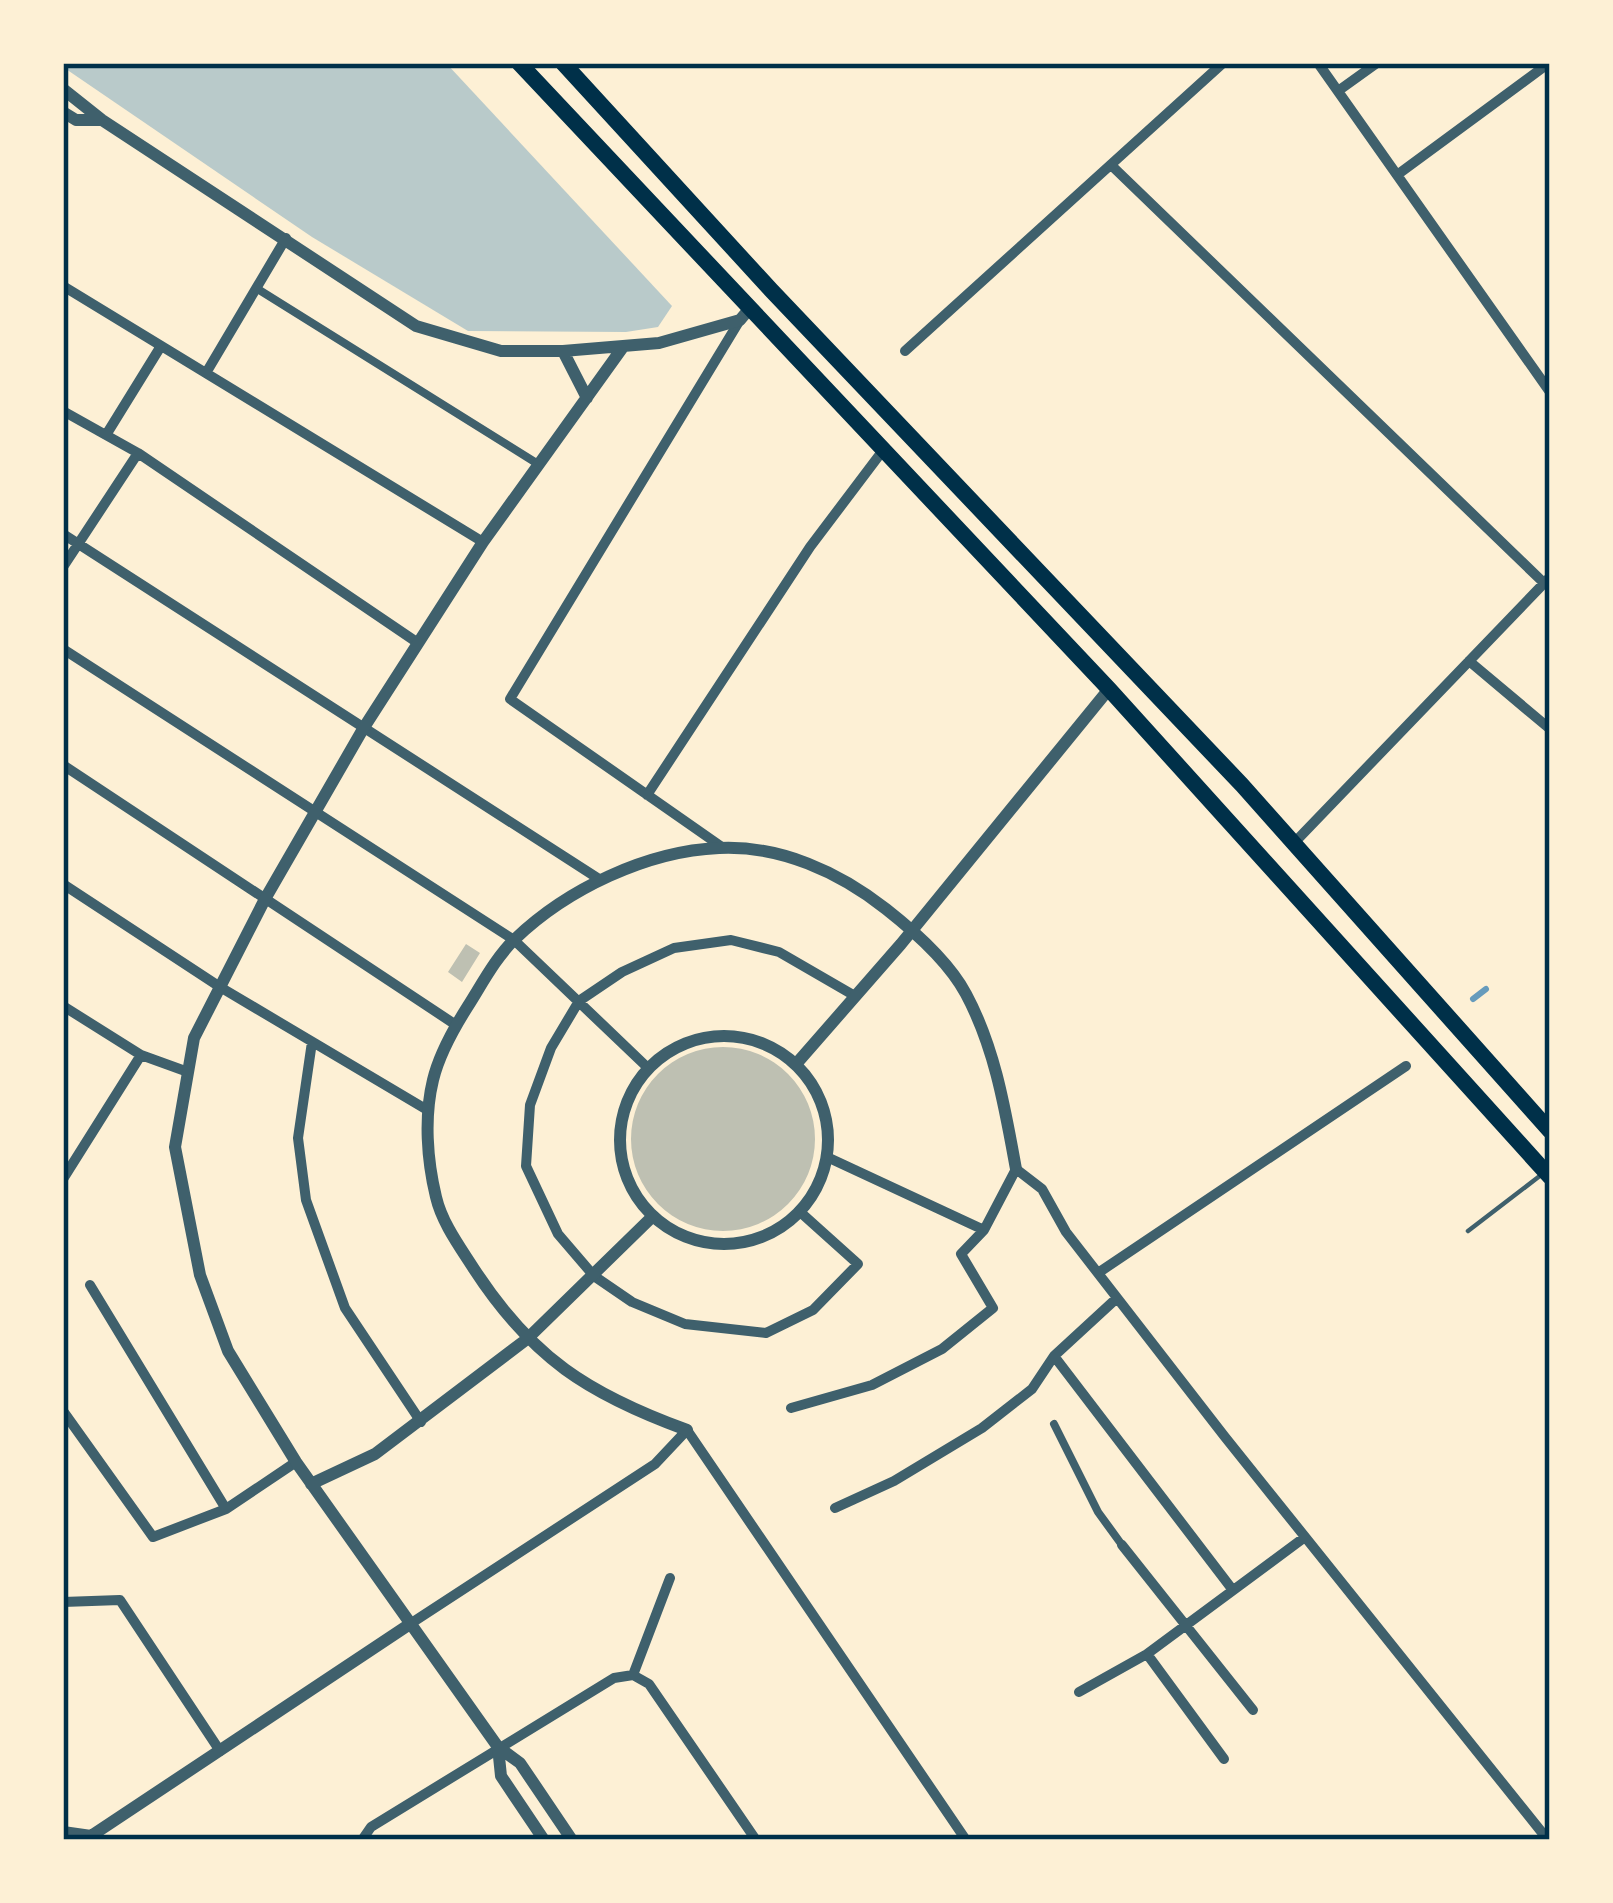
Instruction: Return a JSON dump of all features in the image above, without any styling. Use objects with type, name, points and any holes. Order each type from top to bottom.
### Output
[{"type":"highway","points":[[519,63],[745,314],[884,449],[1109,689],[1549,1172]]},
{"type":"highway","points":[[562,63],[1242,785],[1550,1131]]},
{"type":"highway","points":[[745,314],[771,290]]},
{"type":"highway","points":[[1109,689],[1132,667]]},
{"type":"highway","points":[[1215,807],[1242,785]]},
{"type":"street","points":[[905,351],[1222,63]]},
{"type":"street","points":[[1318,63],[1550,392]]},
{"type":"street","points":[[1338,91],[1377,63]]},
{"type":"street","points":[[1397,175],[1549,63]]},
{"type":"street","points":[[63,89],[102,120],[416,326],[501,351],[563,351],[659,343],[745,314]]},
{"type":"street","points":[[63,112],[76,120],[102,120]]},
{"type":"street","points":[[1111,165],[1547,580],[1294,843]]},
{"type":"street","points":[[206,373],[286,238]]},
{"type":"street","points":[[63,286],[483,542]]},
{"type":"street","points":[[256,288],[539,465]]},
{"type":"street","points":[[722,847],[510,699],[745,314]]},
{"type":"street","points":[[106,435],[161,346]]},
{"type":"street","points":[[572,1840],[520,1763],[498,1748],[311,1484],[228,1351],[200,1275],[175,1147],[194,1038],[266,899],[363,729],[483,542],[623,347]]},
{"type":"street","points":[[563,351],[587,398]]},
{"type":"street","points":[[63,411],[138,453],[418,644]]},
{"type":"street","points":[[647,795],[810,548],[884,449]]},
{"type":"street","points":[[63,567],[138,453]]},
{"type":"street","points":[[63,534],[599,879]]},
{"type":"street","points":[[63,650],[514,940],[648,1068]]},
{"type":"street","points":[[1469,661],[1550,729]]},
{"type":"street","points":[[796,1063],[913,930],[1109,689]]},
{"type":"street","points":[[63,765],[456,1025]]},
{"type":"street","points":[[791,1408],[872,1385],[942,1349],[993,1308],[961,1254],[984,1230],[1016,1168],[1003,1094],[964,990],[913,930],[853,883],[790,856],[722,847],[664,854],[599,879],[514,940],[456,1025],[434,1078],[429,1112],[427,1134],[436,1200],[492,1296],[527,1339],[568,1375],[634,1411],[687,1430],[966,1840]]},
{"type":"street","points":[[63,884],[220,987],[429,1112]]},
{"type":"street","points":[[799,1211],[858,1264],[813,1310],[766,1333],[685,1324],[632,1302],[594,1276],[558,1234],[526,1166],[530,1105],[551,1048],[579,1001],[622,972],[674,948],[731,940],[779,952],[855,996]]},
{"type":"street","points":[[65,1012],[141,1055],[188,1072]]},
{"type":"street","points":[[738,1035],[770,1045],[796,1063],[818,1092],[828,1127],[827,1157],[812,1198],[787,1224],[754,1240],[718,1245],[682,1237],[652,1217],[632,1191],[620,1160],[620,1127],[629,1095],[648,1068],[674,1047],[705,1036],[738,1035]]},
{"type":"street","points":[[312,1042],[298,1138],[306,1200],[345,1308],[421,1422]]},
{"type":"street","points":[[63,1179],[141,1055]]},
{"type":"street","points":[[1098,1273],[1406,1066]]},
{"type":"street","points":[[827,1157],[984,1230]]},
{"type":"street","points":[[1016,1168],[1042,1189],[1066,1232],[1117,1298],[1548,1840]]},
{"type":"street","points":[[311,1484],[375,1454],[421,1422],[527,1339],[652,1217]]},
{"type":"street","points":[[90,1285],[226,1509]]},
{"type":"street","points":[[835,1508],[894,1481],[982,1428],[1032,1389],[1054,1356],[1117,1298]]},
{"type":"street","points":[[1054,1356],[1232,1589]]},
{"type":"street","points":[[63,1411],[153,1537],[226,1509],[296,1462]]},
{"type":"street","points":[[1054,1424],[1098,1512],[1253,1710]]},
{"type":"street","points":[[63,1832],[91,1839],[656,1464],[687,1430]]},
{"type":"street","points":[[1079,1692],[1147,1654],[1304,1537]]},
{"type":"street","points":[[633,1675],[670,1578]]},
{"type":"street","points":[[63,1602],[121,1600],[220,1750]]},
{"type":"street","points":[[1147,1654],[1224,1760]]},
{"type":"street","points":[[362,1840],[371,1826],[498,1748],[614,1678],[633,1675],[649,1684],[756,1840]]},
{"type":"street","points":[[498,1748],[501,1776],[544,1840]]},
{"type":"lane","points":[[1468,1231],[1549,1172]]},
{"type":"shaded area","points":[[63,63],[446,63],[672,306],[658,327],[626,332],[468,331],[312,237]]},
{"type":"building","points":[[466,944],[480,953],[462,982],[448,972]]},
{"type":"building","points":[[723,1047],[758,1054],[788,1074],[808,1104],[815,1139],[808,1174],[788,1204],[758,1224],[723,1231],[688,1224],[658,1204],[638,1174],[631,1139],[638,1104],[658,1074],[688,1054]]},
{"type":"waterway","points":[[1473,999],[1486,989]]}]
